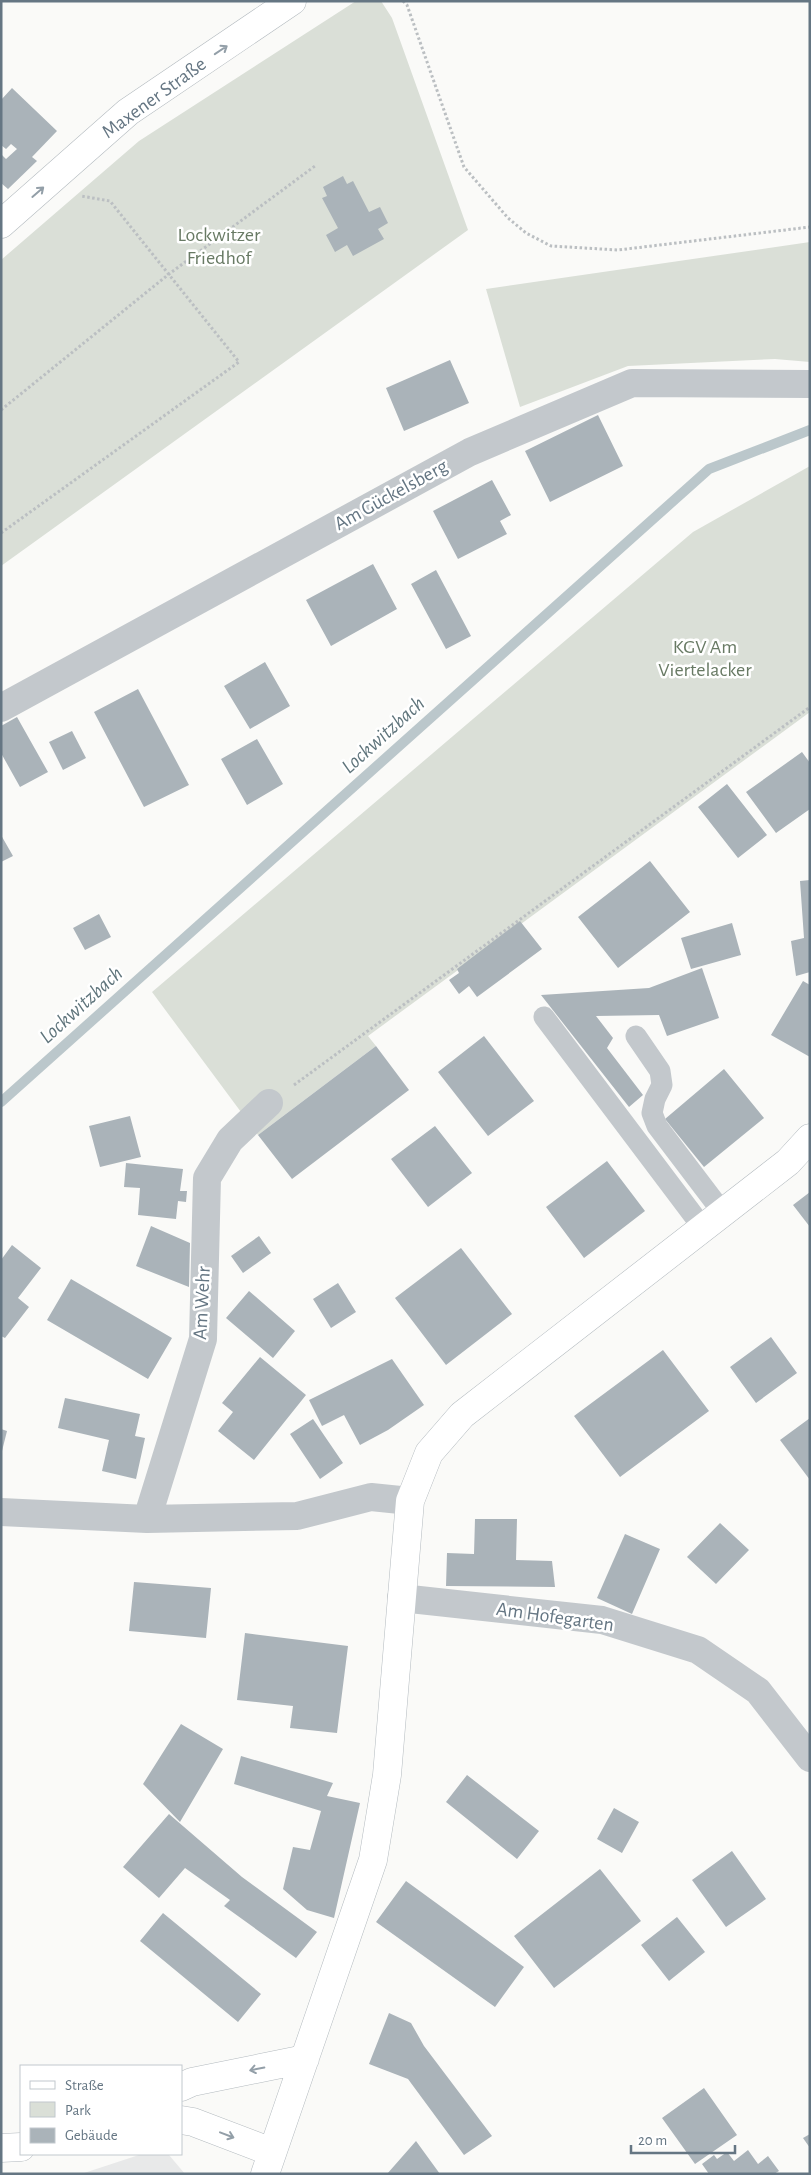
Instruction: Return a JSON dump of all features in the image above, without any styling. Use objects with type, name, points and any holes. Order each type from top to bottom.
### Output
[{"type":"main road","name":"Maxener Straße","points":[[1,224],[128,112],[292,1]]},
{"type":"main road","points":[[182,2120],[193,2122],[269,2163],[373,1860],[387,1775],[410,1501],[429,1454],[462,1415],[788,1162],[810,1138]]},
{"type":"main road","points":[[182,2087],[192,2082],[305,2059]]},
{"type":"main road","points":[[1,2148],[20,2147]]},
{"type":"street","name":"Am Gückelsberg","points":[[1,708],[470,452],[632,383],[810,384]]},
{"type":"street","name":"Am Wehr","points":[[148,1519],[203,1339],[207,1178],[230,1140],[270,1103]]},
{"type":"street","points":[[1,1512],[148,1519],[297,1516],[371,1497],[410,1501]]},
{"type":"street","name":"Am Hofegarten","points":[[401,1598],[602,1620],[698,1650],[758,1691],[810,1758]]},
{"type":"lane","points":[[544,1017],[713,1221]]},
{"type":"lane","points":[[636,1036],[660,1071],[662,1085],[655,1099],[652,1112],[657,1126],[713,1221]]},
{"type":"path","points":[[403,1],[407,5],[464,167],[508,218],[526,233],[551,246],[618,250],[810,227]]},
{"type":"path","points":[[1,410],[169,274],[315,166]]},
{"type":"path","points":[[1,534],[239,362],[110,201],[76,195],[58,174]]},
{"type":"path","points":[[270,1103],[810,707]]},
{"type":"shaded area","points":[[139,2155],[169,2155],[185,2174],[81,2174]]},
{"type":"green space","name":"Lockwitzer Friedhof","points":[[356,1],[381,1],[392,18],[468,230],[1,566],[1,260],[139,141]]},
{"type":"green space","points":[[810,242],[810,362],[775,359],[628,366],[520,407],[486,289]]},
{"type":"green space","name":"KGV Am Viertelacker","points":[[810,466],[810,712],[368,1036],[376,1046],[258,1135],[152,992],[693,532]]},
{"type":"building","points":[[12,88],[57,131],[32,157],[37,161],[8,189],[1,183],[1,154],[6,159],[17,149],[11,144],[6,149],[1,145],[1,100]]},
{"type":"building","points":[[343,176],[347,184],[353,181],[369,212],[380,207],[388,223],[378,229],[384,239],[353,256],[347,245],[335,252],[326,235],[338,228],[322,198],[327,196],[323,187]]},
{"type":"building","points":[[450,360],[469,403],[404,431],[386,388]]},
{"type":"building","points":[[598,415],[623,466],[550,502],[525,451]]},
{"type":"building","points":[[492,480],[511,515],[500,521],[507,534],[458,559],[433,511]]},
{"type":"building","points":[[373,564],[397,609],[331,646],[306,600]]},
{"type":"building","points":[[436,570],[471,636],[446,649],[411,584]]},
{"type":"building","points":[[265,662],[290,706],[250,729],[224,686]]},
{"type":"building","points":[[138,689],[189,785],[144,807],[94,712]]},
{"type":"building","points":[[17,717],[48,772],[20,787],[1,753],[1,726]]},
{"type":"building","points":[[72,731],[86,758],[63,770],[49,742]]},
{"type":"building","points":[[257,739],[283,784],[247,805],[221,759]]},
{"type":"building","points":[[802,752],[810,763],[810,809],[776,833],[746,792]]},
{"type":"building","points":[[727,784],[767,835],[738,858],[698,807]]},
{"type":"building","points":[[1,835],[13,856],[1,862]]},
{"type":"building","points":[[650,861],[690,912],[618,968],[578,917]]},
{"type":"building","points":[[810,880],[810,972],[796,976],[791,941],[804,938],[800,881]]},
{"type":"building","points":[[99,914],[111,937],[85,950],[73,928]]},
{"type":"building","points":[[520,921],[542,949],[477,997],[469,986],[459,994],[449,980],[459,973],[457,969]]},
{"type":"building","points":[[732,923],[741,955],[691,969],[681,938]]},
{"type":"building","points":[[702,968],[719,1018],[667,1036],[659,1015],[596,1016],[613,1038],[607,1048],[643,1095],[629,1107],[541,995],[649,988]]},
{"type":"building","points":[[803,981],[810,985],[810,1057],[771,1035]]},
{"type":"building","points":[[484,1036],[534,1101],[488,1136],[438,1072]]},
{"type":"building","points":[[376,1046],[409,1090],[292,1179],[258,1135]]},
{"type":"building","points":[[724,1069],[764,1118],[704,1167],[665,1119]]},
{"type":"building","points":[[130,1116],[141,1157],[100,1167],[89,1126]]},
{"type":"building","points":[[435,1126],[472,1173],[428,1207],[391,1159]]},
{"type":"building","points":[[607,1161],[645,1211],[584,1258],[546,1207]]},
{"type":"building","points":[[126,1163],[183,1169],[180,1191],[187,1191],[186,1202],[178,1201],[176,1219],[138,1215],[140,1188],[124,1187]]},
{"type":"building","points":[[810,1192],[810,1227],[793,1205]]},
{"type":"building","points":[[151,1226],[190,1243],[189,1287],[136,1266]]},
{"type":"building","points":[[259,1236],[271,1253],[243,1273],[231,1256]]},
{"type":"building","points":[[12,1245],[41,1268],[18,1298],[29,1307],[5,1338],[1,1336],[1,1260]]},
{"type":"building","points":[[461,1248],[512,1314],[446,1365],[395,1298]]},
{"type":"building","points":[[71,1279],[172,1338],[148,1379],[47,1320]]},
{"type":"building","points":[[338,1283],[356,1312],[331,1328],[313,1299]]},
{"type":"building","points":[[249,1291],[295,1331],[273,1358],[226,1318]]},
{"type":"building","points":[[771,1337],[797,1373],[756,1403],[730,1367]]},
{"type":"building","points":[[663,1350],[709,1411],[620,1477],[574,1416]]},
{"type":"building","points":[[260,1357],[306,1395],[254,1460],[218,1431],[233,1412],[222,1403]]},
{"type":"building","points":[[392,1359],[424,1405],[388,1430],[360,1445],[344,1415],[322,1426],[309,1400]]},
{"type":"building","points":[[65,1398],[140,1414],[135,1436],[145,1438],[136,1479],[102,1471],[109,1440],[58,1428]]},
{"type":"building","points":[[810,1418],[810,1480],[780,1440]]},
{"type":"building","points":[[313,1419],[343,1463],[320,1479],[290,1434]]},
{"type":"building","points":[[1,1429],[7,1431],[2,1451],[1,1451]]},
{"type":"building","points":[[475,1519],[517,1519],[516,1560],[552,1561],[555,1587],[446,1586],[447,1553],[474,1554]]},
{"type":"building","points":[[720,1523],[749,1550],[716,1584],[687,1557]]},
{"type":"building","points":[[625,1534],[660,1549],[632,1614],[597,1598]]},
{"type":"building","points":[[134,1582],[211,1588],[206,1638],[129,1631]]},
{"type":"building","points":[[245,1633],[348,1646],[337,1733],[290,1728],[293,1706],[237,1700]]},
{"type":"building","points":[[181,1724],[223,1749],[180,1822],[143,1784]]},
{"type":"building","points":[[241,1756],[333,1783],[327,1796],[360,1803],[334,1918],[307,1910],[283,1889],[293,1847],[310,1850],[321,1811],[234,1784]]},
{"type":"building","points":[[467,1775],[539,1831],[517,1859],[446,1802]]},
{"type":"building","points":[[614,1808],[639,1822],[622,1853],[597,1839]]},
{"type":"building","points":[[169,1814],[242,1877],[317,1932],[296,1958],[224,1906],[230,1900],[185,1868],[159,1898],[123,1867]]},
{"type":"building","points":[[732,1851],[766,1899],[726,1927],[692,1880]]},
{"type":"building","points":[[600,1869],[641,1921],[554,1988],[514,1936]]},
{"type":"building","points":[[406,1881],[524,1967],[495,2007],[376,1922]]},
{"type":"building","points":[[163,1913],[261,1994],[238,2022],[140,1941]]},
{"type":"building","points":[[677,1917],[705,1952],[669,1981],[641,1945]]},
{"type":"building","points":[[389,2013],[411,2023],[424,2046],[492,2136],[464,2155],[408,2079],[369,2064]]},
{"type":"building","points":[[704,2088],[737,2135],[695,2164],[662,2118]]},
{"type":"building","points":[[810,2134],[810,2148],[803,2138]]},
{"type":"building","points":[[416,2141],[440,2174],[387,2174]]},
{"type":"building","points":[[748,2150],[758,2164],[768,2156],[779,2171],[774,2174],[709,2174],[702,2164],[714,2155],[717,2159],[727,2152],[734,2161]]},
{"type":"waterway","name":"Lockwitzbach","points":[[1,1102],[709,469],[810,430]]}]
